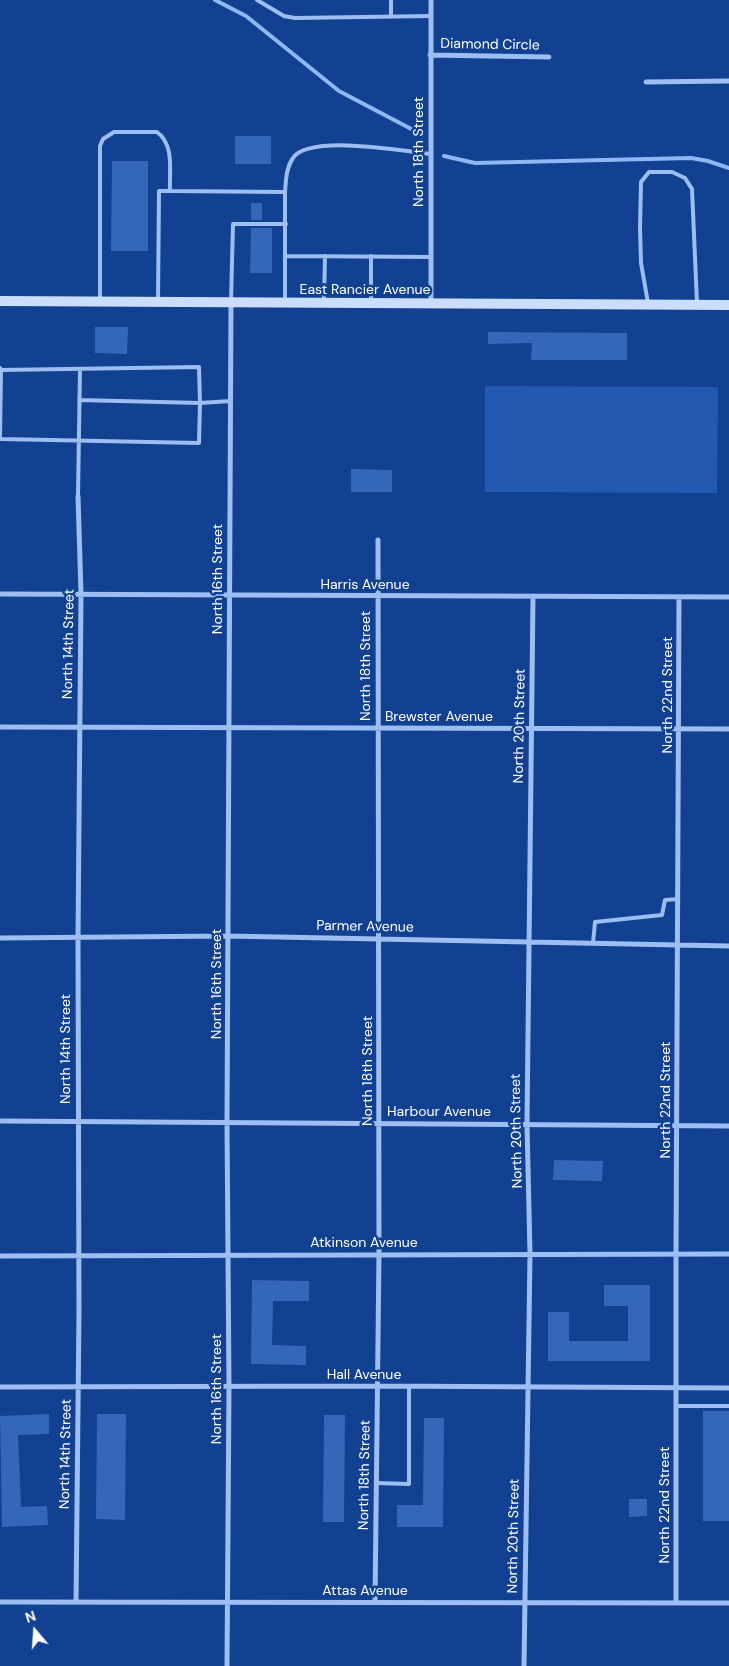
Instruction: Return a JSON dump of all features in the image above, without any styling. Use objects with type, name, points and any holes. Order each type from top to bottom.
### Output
[{"type":"main road","name":"East Rancier Avenue","points":[[0,301],[729,305]]},
{"type":"street","name":"North 18th Street","points":[[430,0],[431,304]]},
{"type":"street","name":"Diamond Circle","points":[[430,55],[549,57]]},
{"type":"street","points":[[646,82],[729,81]]},
{"type":"street","name":"North 16th Street","points":[[227,1666],[229,1387],[227,1122],[231,302]]},
{"type":"street","name":"North 14th Street","points":[[76,1602],[81,594],[78,496]]},
{"type":"street","name":"North 18th Street","points":[[375,1602],[379,1254],[378,540]]},
{"type":"street","name":"Harris Avenue","points":[[0,594],[729,597]]},
{"type":"street","name":"North 20th Street","points":[[524,1666],[530,1254],[527,1123],[533,596]]},
{"type":"street","name":"North 22nd Street","points":[[676,1602],[679,597]]},
{"type":"street","name":"Brewster Avenue","points":[[0,727],[729,729]]},
{"type":"street","name":"Parmer Avenue","points":[[0,938],[228,936],[729,946]]},
{"type":"street","name":"Harbour Avenue","points":[[0,1121],[379,1124],[527,1123],[729,1126]]},
{"type":"street","name":"Atkinson Avenue","points":[[0,1256],[729,1254]]},
{"type":"street","name":"Hall Avenue","points":[[0,1387],[409,1386],[729,1388]]},
{"type":"street","name":"Attas Avenue","points":[[0,1602],[729,1603]]},
{"type":"lane","points":[[257,0],[284,16],[295,18],[431,16]]},
{"type":"lane","points":[[391,0],[391,16]]},
{"type":"lane","points":[[100,301],[100,146],[103,139],[114,132],[157,132],[163,136],[169,148],[170,190]]},
{"type":"lane","points":[[285,303],[285,192],[287,171],[294,156],[310,148],[338,145],[376,147],[430,154]]},
{"type":"lane","points":[[648,304],[641,263],[641,182],[648,172],[672,172],[685,178],[692,189],[697,305]]},
{"type":"lane","points":[[158,301],[159,191],[285,192]]},
{"type":"lane","points":[[231,302],[233,224],[286,224]]},
{"type":"lane","points":[[285,256],[431,257]]},
{"type":"lane","points":[[324,303],[325,256]]},
{"type":"lane","points":[[371,256],[371,304]]},
{"type":"lane","points":[[199,367],[199,443],[0,440],[1,369],[199,367]]},
{"type":"lane","points":[[78,496],[77,441],[80,369]]},
{"type":"lane","points":[[78,400],[200,403],[231,401]]},
{"type":"lane","points":[[594,943],[595,922],[662,915],[665,900],[678,899]]},
{"type":"lane","points":[[376,1483],[408,1484],[409,1386]]},
{"type":"lane","points":[[676,1406],[729,1406]]},
{"type":"shaded area","points":[[485,386],[718,387],[717,493],[485,492]]},
{"type":"building","points":[[235,136],[271,136],[271,164],[235,164]]},
{"type":"building","points":[[112,161],[148,161],[148,251],[111,251]]},
{"type":"building","points":[[251,203],[262,203],[262,220],[251,220]]},
{"type":"building","points":[[251,228],[272,228],[272,273],[250,273]]},
{"type":"building","points":[[95,327],[128,327],[127,354],[95,353]]},
{"type":"building","points":[[488,332],[627,333],[627,360],[531,360],[532,343],[488,344]]},
{"type":"building","points":[[351,469],[392,470],[392,492],[351,492]]},
{"type":"building","points":[[554,1160],[603,1161],[602,1181],[553,1180]]},
{"type":"building","points":[[252,1280],[309,1281],[309,1301],[273,1301],[272,1345],[306,1346],[306,1365],[251,1364]]},
{"type":"building","points":[[604,1285],[650,1285],[650,1361],[548,1361],[548,1312],[569,1312],[569,1341],[628,1341],[628,1306],[604,1306]]},
{"type":"building","points":[[703,1411],[729,1411],[729,1521],[703,1521]]},
{"type":"building","points":[[49,1414],[49,1434],[18,1435],[21,1507],[47,1506],[48,1525],[2,1527],[0,1416]]},
{"type":"building","points":[[97,1414],[126,1414],[125,1520],[96,1519]]},
{"type":"building","points":[[324,1415],[345,1415],[344,1522],[323,1522]]},
{"type":"building","points":[[424,1418],[444,1418],[443,1527],[397,1527],[397,1505],[423,1505]]},
{"type":"building","points":[[629,1499],[647,1499],[647,1516],[629,1517]]},
{"type":"waterway","points":[[215,0],[246,16],[339,91],[417,132]]},
{"type":"waterway","points":[[444,156],[475,163],[691,158],[729,168]]}]
